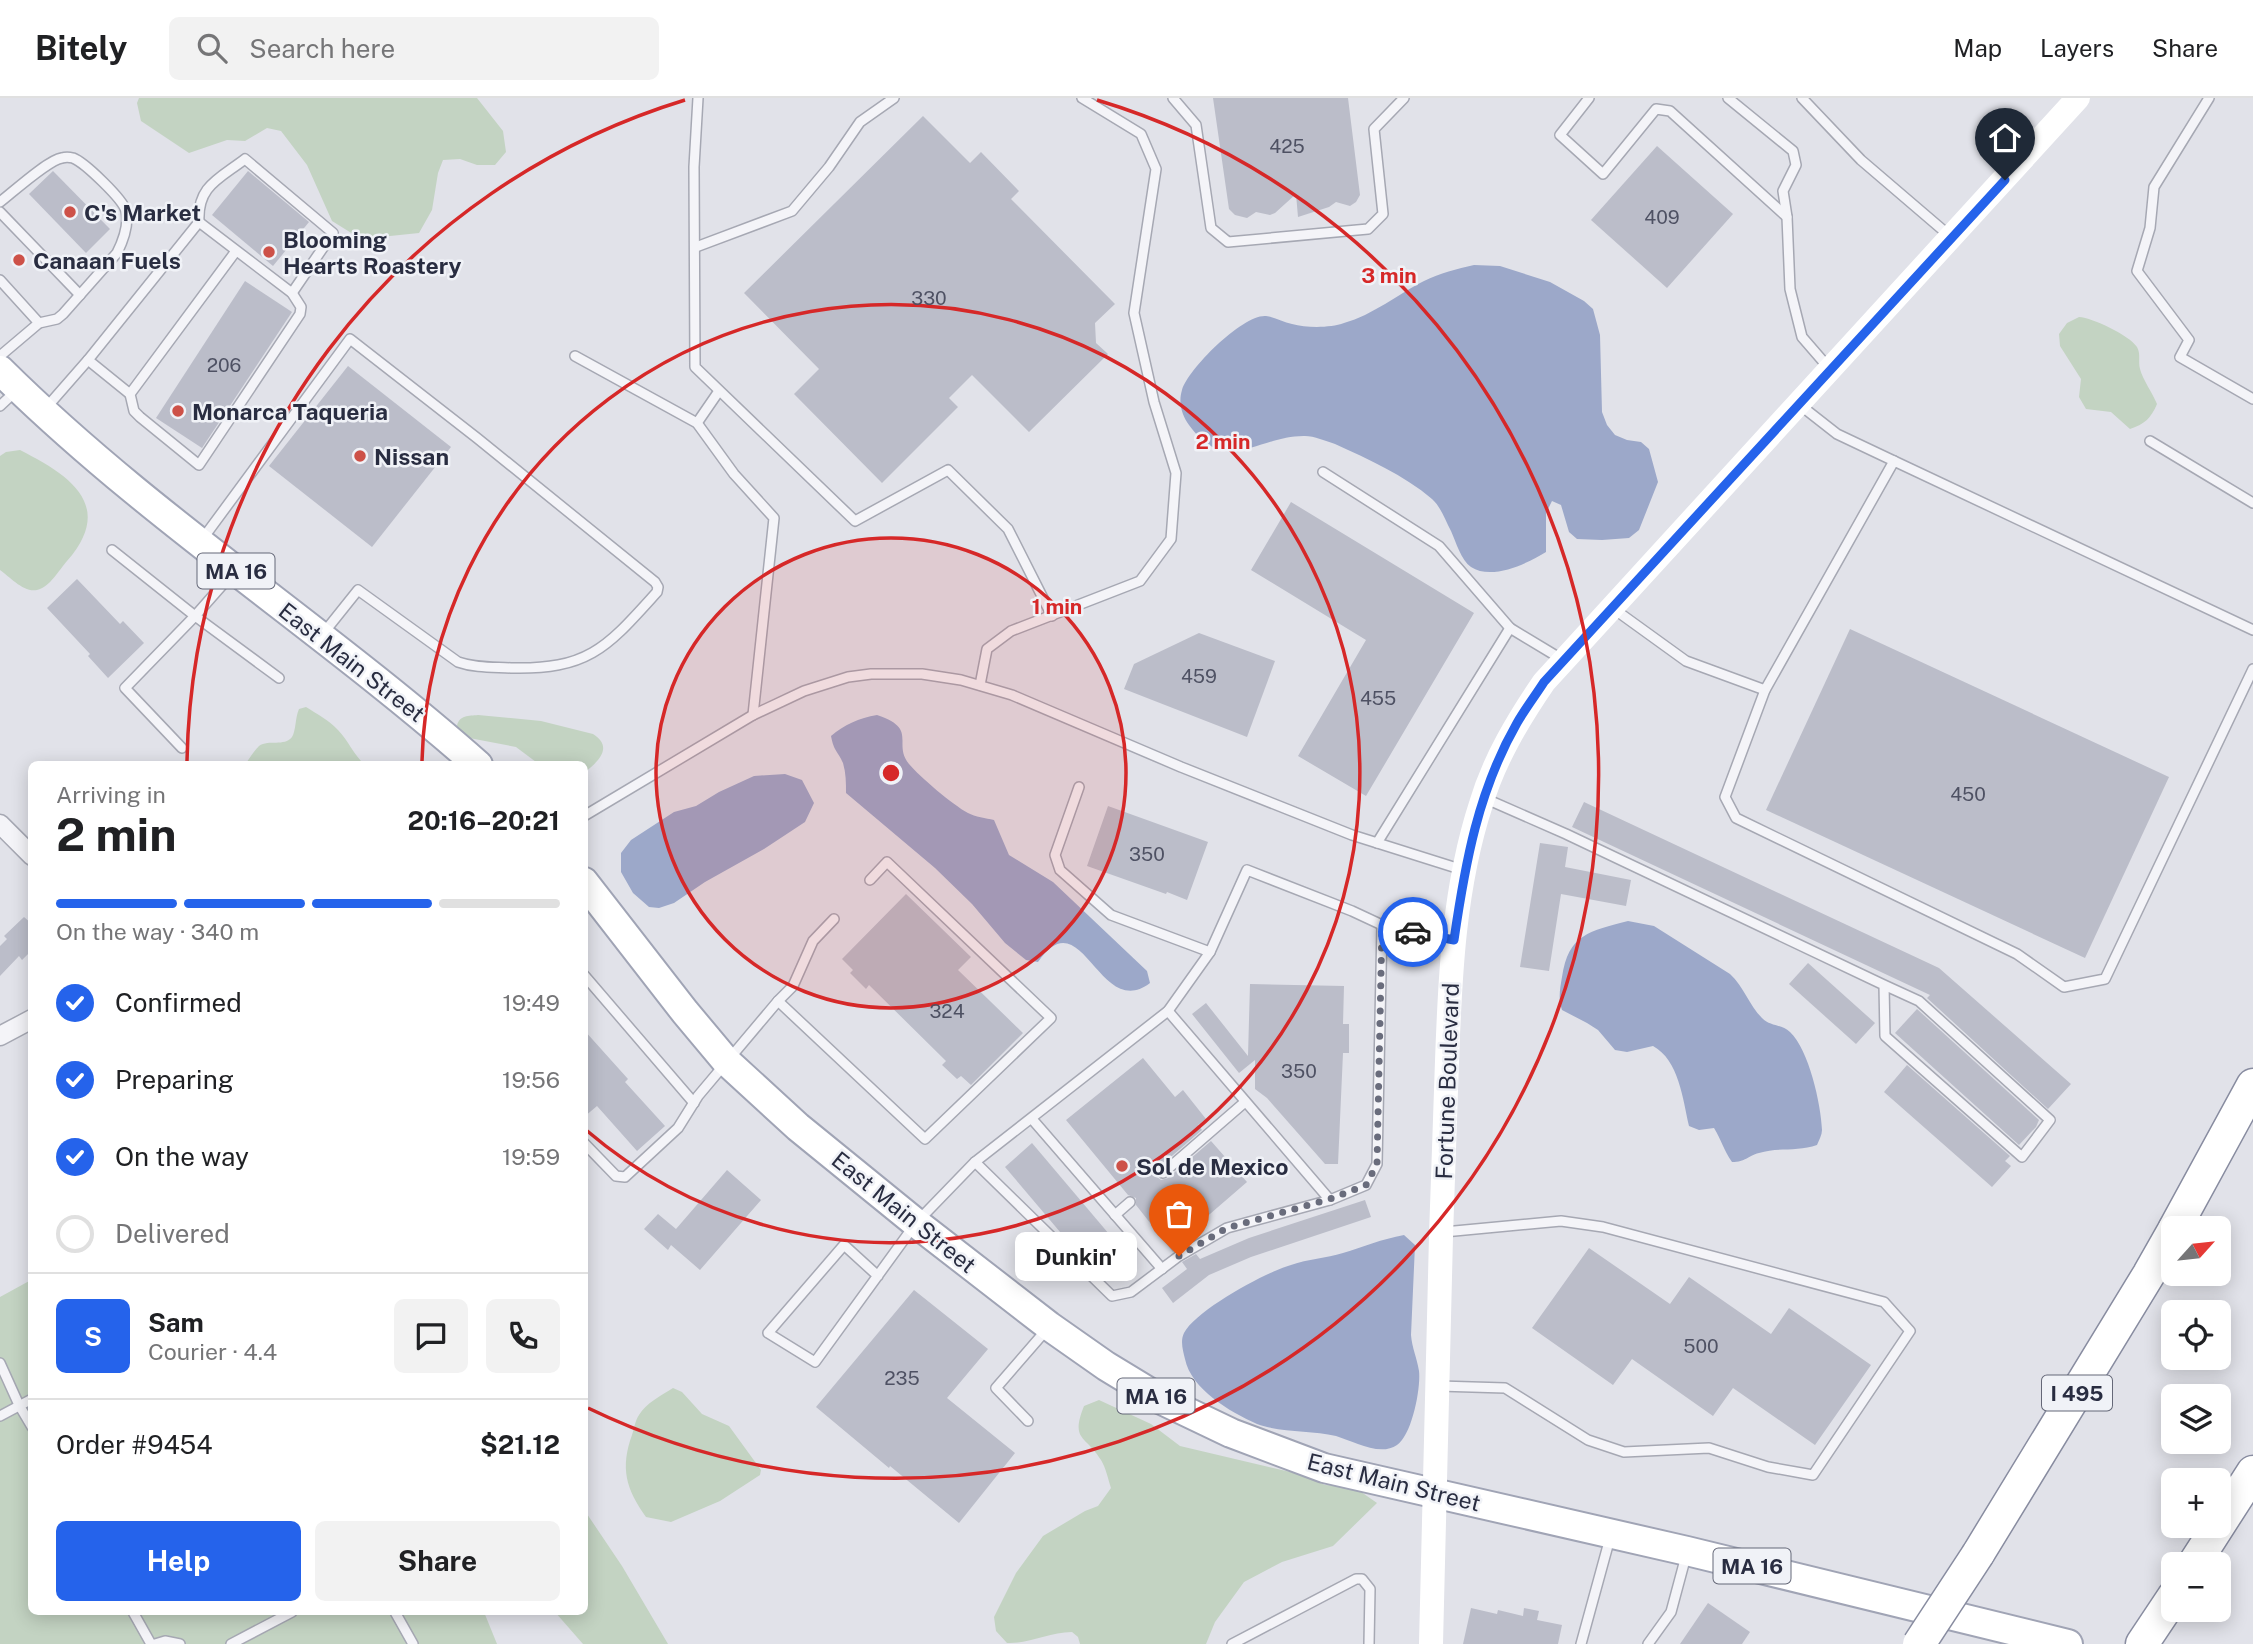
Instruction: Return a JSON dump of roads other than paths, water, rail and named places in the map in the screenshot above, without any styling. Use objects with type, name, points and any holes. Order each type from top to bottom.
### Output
[{"type":"highway","name":"I 495","points":[[2181,1216],[2253,1085]]},
{"type":"highway","name":"I 495","points":[[1919,1644],[1978,1554],[2161,1252]]},
{"type":"highway","points":[[2202,1552],[2253,1472]]},
{"type":"highway","points":[[2142,1644],[2161,1615]]},
{"type":"main road","name":"Fortune Boulevard","points":[[1431,1644],[1441,1233],[1454,940],[1471,837],[1499,758],[1517,722],[1544,682],[2078,98]]},
{"type":"main road","name":"East Main Street","points":[[6,388],[43,412],[200,543],[434,726],[468,761]]},
{"type":"main road","name":"East Main Street","points":[[591,895],[726,1061],[798,1126],[916,1223],[1049,1326],[1106,1366],[1162,1400],[1231,1433],[1324,1468],[1687,1551],[2067,1644]]},
{"type":"street","points":[[0,824],[28,852]]},
{"type":"street","points":[[0,1036],[28,1021]]},
{"type":"lane","points":[[698,98],[694,167],[695,368],[855,521],[948,470],[1008,529],[1052,616]]},
{"type":"lane","points":[[696,247],[792,211],[829,167],[860,122],[894,98]]},
{"type":"lane","points":[[980,685],[987,649],[1011,631],[1140,581],[1171,539],[1176,473],[1154,402],[1134,313],[1156,169],[1141,134],[1082,98]]},
{"type":"lane","points":[[1173,98],[1196,125],[1211,228],[1228,242],[1368,229],[1383,214],[1374,129],[1404,98]]},
{"type":"lane","points":[[1589,98],[1560,135],[1603,174],[1656,109],[1670,111],[1787,216]]},
{"type":"lane","points":[[1728,98],[1793,151],[1796,165],[1783,191],[1787,216],[1790,289],[1802,337],[1831,370]]},
{"type":"lane","points":[[1802,98],[1861,160],[1952,238]]},
{"type":"lane","points":[[2209,98],[2154,187],[2150,228],[2137,271],[2189,340],[2180,357],[2253,399]]},
{"type":"lane","points":[[0,202],[53,162],[66,157],[79,162],[118,198],[126,219],[122,243],[117,253],[80,295],[57,319],[39,323],[0,356]]},
{"type":"lane","points":[[43,412],[199,222],[200,203],[207,188],[245,159],[333,233],[292,293]]},
{"type":"lane","points":[[0,212],[80,295]]},
{"type":"lane","points":[[88,360],[130,394],[134,411],[140,417],[199,465],[300,314],[301,307],[292,293],[199,222]]},
{"type":"lane","points":[[130,394],[236,251]]},
{"type":"lane","points":[[0,280],[39,323]]},
{"type":"lane","points":[[200,543],[350,339],[508,463],[658,587],[657,592],[612,641],[596,652],[568,664],[519,668],[470,666],[447,655],[358,590],[320,638]]},
{"type":"lane","points":[[575,356],[697,424],[734,474],[775,518],[753,715]]},
{"type":"lane","points":[[697,424],[719,391]]},
{"type":"lane","points":[[1800,405],[1837,434],[2253,630]]},
{"type":"lane","points":[[2150,441],[2253,503]]},
{"type":"lane","points":[[1894,461],[1765,690],[1725,797],[1736,818],[2017,954],[2064,987],[2105,979],[2253,669]]},
{"type":"lane","points":[[1323,472],[1439,546],[1510,628],[1565,660]]},
{"type":"lane","points":[[112,550],[279,678]]},
{"type":"lane","points":[[182,748],[125,688],[195,616],[235,570]]},
{"type":"lane","points":[[1612,608],[1686,661],[1765,690]]},
{"type":"lane","points":[[1377,843],[1510,628]]},
{"type":"lane","points":[[588,814],[753,715],[804,691],[848,677],[922,674],[980,685],[1012,695],[1339,830],[1464,871]]},
{"type":"lane","points":[[1079,788],[1055,855],[1060,870],[1111,915],[1210,952]]},
{"type":"lane","points":[[1483,798],[1566,834],[1919,1001],[2050,1120],[2022,1157],[1885,1036],[1884,985]]},
{"type":"lane","points":[[778,1000],[925,1139],[1051,1018],[887,862],[870,880]]},
{"type":"lane","points":[[878,1276],[844,1245],[768,1333],[815,1362],[878,1276],[916,1223],[975,1162],[1168,1011],[1210,952],[1247,870],[1382,925],[1454,940]]},
{"type":"lane","points":[[588,1147],[616,1176],[625,1177],[678,1128],[726,1061],[793,986],[813,941],[834,919]]},
{"type":"lane","points":[[975,1162],[1112,1296],[1131,1292],[1179,1256],[1227,1228],[1330,1199],[1366,1185],[1377,1164],[1382,925]]},
{"type":"lane","points":[[588,980],[694,1103]]},
{"type":"lane","points":[[1168,1011],[1330,1199]]},
{"type":"lane","points":[[1163,1173],[1245,1101]]},
{"type":"lane","points":[[1032,1118],[1162,1269]]},
{"type":"lane","points":[[1115,1215],[1130,1202]]},
{"type":"lane","points":[[1437,1386],[1505,1388],[1588,1440],[1623,1452],[1709,1448],[1768,1467],[1813,1475],[1910,1331],[1884,1302],[1603,1227],[1561,1221],[1441,1233]]},
{"type":"lane","points":[[1028,1421],[996,1388],[1049,1326]]},
{"type":"lane","points":[[0,1363],[28,1420]]},
{"type":"lane","points":[[0,1416],[28,1401]]},
{"type":"lane","points":[[1581,1644],[1611,1533]]},
{"type":"lane","points":[[1648,1644],[1671,1612],[1687,1551]]},
{"type":"lane","points":[[1231,1644],[1356,1579],[1362,1579],[1370,1589],[1369,1644]]},
{"type":"lane","points":[[135,1615],[153,1644],[165,1641],[180,1644]]},
{"type":"lane","points":[[231,1644],[286,1615]]},
{"type":"lane","points":[[397,1615],[413,1644]]},
{"type":"water","points":[[1474,265],[1500,266],[1550,282],[1593,309],[1600,335],[1602,412],[1615,435],[1641,442],[1649,449],[1658,482],[1639,530],[1629,538],[1577,539],[1569,532],[1561,505],[1552,501],[1546,513],[1546,552],[1510,569],[1480,571],[1464,560],[1435,502],[1410,482],[1373,462],[1335,444],[1309,436],[1288,437],[1244,450],[1216,449],[1189,425],[1181,409],[1180,400],[1186,381],[1218,344],[1244,324],[1266,316],[1304,326],[1338,325],[1365,315],[1430,278]]},
{"type":"water","points":[[877,715],[890,720],[901,731],[904,756],[914,770],[962,809],[974,816],[994,820],[1009,855],[1053,882],[1147,971],[1150,983],[1132,991],[1117,987],[1079,950],[1067,943],[1053,946],[1038,962],[1026,960],[1005,943],[972,904],[935,868],[846,793],[844,767],[831,736],[852,722]]},
{"type":"water","points":[[785,774],[802,780],[814,803],[805,822],[674,903],[659,908],[649,907],[633,893],[621,872],[621,853],[631,840],[674,812],[696,806],[754,776]]},
{"type":"water","points":[[1628,921],[1654,926],[1730,974],[1762,1018],[1784,1028],[1797,1040],[1808,1064],[1819,1106],[1822,1130],[1817,1145],[1766,1151],[1732,1162],[1714,1128],[1699,1130],[1689,1126],[1674,1071],[1662,1052],[1653,1046],[1627,1052],[1615,1050],[1598,1030],[1562,1010],[1562,977],[1565,963],[1576,943],[1592,932]]},
{"type":"water","points":[[1404,1235],[1415,1245],[1411,1335],[1419,1379],[1411,1422],[1397,1445],[1375,1449],[1336,1436],[1257,1424],[1224,1406],[1203,1390],[1195,1380],[1185,1359],[1183,1336],[1191,1324],[1217,1303],[1280,1269]]},
{"type":"place","name":"C's Market","points":[[70,212]]},
{"type":"place","name":"Blooming Hearts Roastery","points":[[269,252]]},
{"type":"place","name":"Canaan Fuels","points":[[19,260]]},
{"type":"place","name":"Monarca Taqueria","points":[[178,411]]},
{"type":"place","name":"Nissan","points":[[360,456]]},
{"type":"place","name":"Sol de Mexico","points":[[1122,1166]]},
{"type":"place","name":"Dunkin'","points":[[1179,1256]]}]
